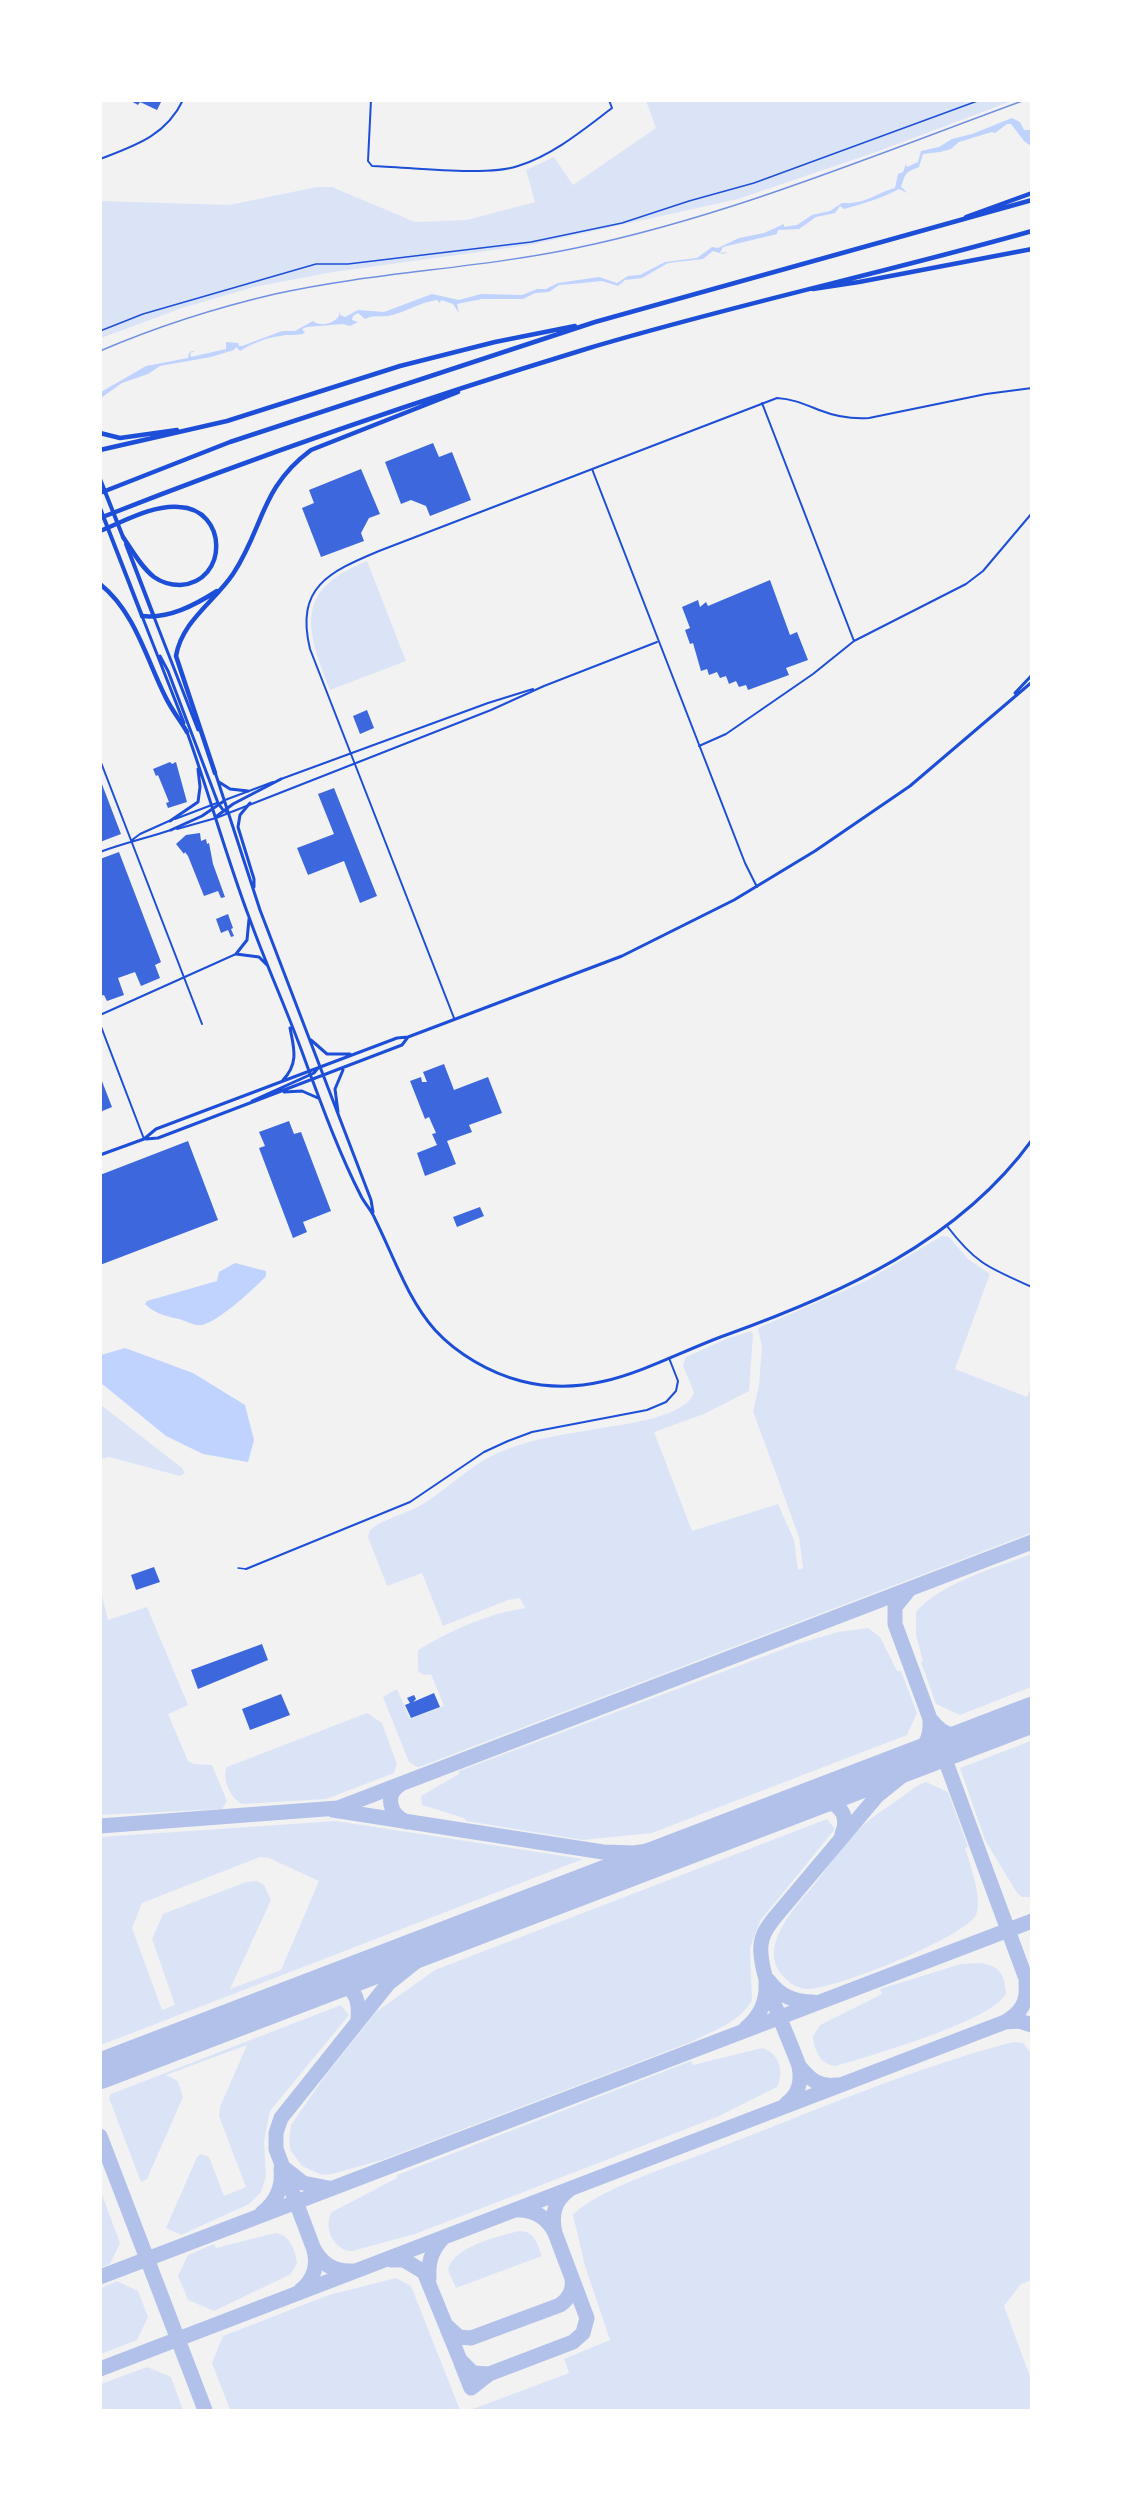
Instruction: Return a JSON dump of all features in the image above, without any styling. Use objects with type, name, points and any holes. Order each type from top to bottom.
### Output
[{"type":"highway","points":[[956,223],[977,211],[1032,193]]},
{"type":"highway","points":[[100,493],[230,442],[595,322],[1032,200]]},
{"type":"highway","points":[[100,518],[305,440],[587,349],[805,289],[1032,231]]},
{"type":"highway","points":[[805,289],[827,288],[1032,249]]},
{"type":"highway","points":[[100,450],[192,430],[411,364],[495,342],[595,322]]},
{"type":"highway","points":[[215,773],[176,656],[179,642],[190,623],[238,566],[274,486],[294,462],[326,442],[448,398],[474,385]]},
{"type":"highway","points":[[100,433],[120,438],[162,431],[192,430]]},
{"type":"highway","points":[[100,531],[154,510],[184,507],[198,512],[210,522],[216,537],[216,554],[211,567],[198,580],[172,584],[160,581],[149,572],[123,537]]},
{"type":"highway","points":[[100,584],[116,599],[128,616],[166,698],[187,732]]},
{"type":"highway","points":[[142,616],[154,617],[194,605],[220,590]]},
{"type":"main road","points":[[100,479],[154,617]]},
{"type":"main road","points":[[100,508],[142,616]]},
{"type":"street","points":[[100,159],[146,141],[163,129],[183,100]]},
{"type":"street","points":[[371,100],[368,160],[372,166],[493,171],[516,167],[546,154],[612,108],[609,100]]},
{"type":"street","points":[[455,1020],[307,637],[306,616],[312,596],[323,580],[334,571],[379,551],[777,398],[806,403],[822,412],[849,419],[868,418],[1032,388]]},
{"type":"street","points":[[762,403],[854,641]]},
{"type":"street","points":[[592,469],[657,642],[745,864],[757,887]]},
{"type":"street","points":[[699,746],[726,734],[813,674],[854,641],[966,584],[983,571],[1032,513]]},
{"type":"street","points":[[142,616],[187,732],[249,917],[319,1099],[363,1200],[374,1214]]},
{"type":"street","points":[[154,617],[218,781],[254,891],[371,1200],[374,1214],[412,1298],[436,1331],[473,1360],[522,1381],[550,1386],[602,1384],[802,1307],[907,1254],[946,1226],[1006,1172],[1032,1140]]},
{"type":"street","points":[[226,810],[250,803],[491,710],[544,686],[657,642]]},
{"type":"street","points":[[154,646],[168,671],[218,804],[226,810]]},
{"type":"street","points":[[1008,701],[1032,675]]},
{"type":"street","points":[[226,1113],[319,1066],[455,1020],[622,956],[701,917],[757,887],[815,851],[910,786],[1032,682]]},
{"type":"street","points":[[171,830],[224,800],[488,703],[544,686]]},
{"type":"street","points":[[100,760],[202,1024]]},
{"type":"street","points":[[170,821],[198,802],[200,787],[197,761]]},
{"type":"street","points":[[131,840],[141,840],[216,818],[281,778]]},
{"type":"street","points":[[218,781],[230,789],[248,791]]},
{"type":"street","points":[[250,803],[240,815],[238,827],[254,879],[254,891]]},
{"type":"street","points":[[100,852],[170,821],[212,807]]},
{"type":"street","points":[[100,1015],[236,954],[247,940],[249,917]]},
{"type":"street","points":[[236,954],[259,957],[268,966]]},
{"type":"street","points":[[282,1081],[291,1072],[295,1058],[289,1020]]},
{"type":"street","points":[[100,1024],[144,1139]]},
{"type":"street","points":[[100,1155],[144,1139],[158,1138],[344,1068],[402,1045],[408,1037]]},
{"type":"street","points":[[310,1038],[327,1054],[357,1053]]},
{"type":"street","points":[[339,1119],[335,1089],[344,1068]]},
{"type":"street","points":[[144,1139],[156,1129],[309,1073]]},
{"type":"street","points":[[278,1093],[302,1091],[319,1099]]},
{"type":"street","points":[[946,1226],[976,1260],[1032,1287]]},
{"type":"street","points":[[246,1569],[410,1502],[484,1452],[532,1432],[647,1410],[666,1402],[676,1391],[678,1381],[669,1358]]},
{"type":"lane","points":[[238,1568],[246,1569]]},
{"type":"path","points":[[100,332],[143,314],[316,264],[348,264],[531,242],[622,223],[754,183],[980,100]]},
{"type":"shaded area","points":[[646,101],[1012,101],[876,152],[738,199],[530,245],[333,272],[254,287],[182,308],[101,338],[101,201],[229,205],[317,187],[332,187],[415,222],[467,220],[535,202],[526,170],[554,157],[573,185],[656,128]]},
{"type":"shaded area","points":[[367,561],[406,661],[330,690],[315,648],[312,630],[312,614],[316,599],[327,585],[343,573]]},
{"type":"shaded area","points":[[942,1236],[949,1237],[968,1259],[990,1274],[955,1369],[1027,1397],[1031,1387],[1031,1533],[422,1766],[417,1767],[409,1762],[383,1697],[397,1689],[410,1719],[444,1706],[431,1674],[424,1675],[418,1671],[418,1650],[470,1624],[497,1614],[525,1608],[520,1598],[508,1600],[443,1626],[422,1573],[387,1586],[368,1537],[370,1530],[382,1522],[423,1504],[478,1464],[509,1448],[546,1438],[651,1419],[679,1408],[689,1401],[694,1392],[683,1366],[686,1357],[726,1339],[751,1331],[753,1335],[749,1391],[704,1414],[654,1432],[692,1531],[778,1504],[794,1540],[798,1570],[803,1568],[799,1537],[753,1411],[759,1385],[762,1347],[758,1328],[866,1281]]},
{"type":"shaded area","points":[[101,1405],[182,1468],[185,1473],[180,1476],[109,1457],[101,1459]]},
{"type":"shaded area","points":[[1031,1554],[1031,1687],[960,1715],[936,1704],[921,1662],[923,1661],[916,1635],[916,1612],[926,1602],[954,1585]]},
{"type":"shaded area","points":[[100,1588],[108,1620],[147,1607],[188,1705],[168,1714],[188,1761],[194,1764],[212,1765],[227,1801],[222,1809],[101,1815]]},
{"type":"shaded area","points":[[868,1628],[880,1637],[897,1671],[901,1671],[917,1713],[907,1735],[652,1833],[583,1840],[466,1821],[464,1818],[422,1805],[421,1796],[459,1774],[459,1771],[797,1644],[838,1632]]},
{"type":"shaded area","points":[[367,1713],[382,1723],[397,1764],[394,1773],[326,1799],[242,1804],[234,1798],[226,1782],[227,1767]]},
{"type":"shaded area","points":[[1031,1741],[1032,1897],[1022,1897],[1017,1893],[985,1840],[960,1768]]},
{"type":"shaded area","points":[[926,1782],[948,1792],[968,1847],[965,1848],[977,1891],[976,1915],[967,1925],[924,1949],[868,1972],[842,1981],[806,1989],[791,1983],[776,1965],[774,1953],[776,1941],[788,1917],[862,1826],[914,1788]]},
{"type":"shaded area","points":[[827,1819],[835,1829],[760,1921],[750,1948],[752,2000],[741,2014],[725,2025],[691,2042],[382,2160],[322,2175],[302,2166],[291,2151],[289,2142],[291,2125],[325,2076],[376,2012],[435,1970]]},
{"type":"shaded area","points":[[336,1821],[583,1859],[101,2045],[101,1837]],"holes":[[[260,1857],[269,1858],[319,1881],[281,1970],[230,1989],[271,1900],[264,1885],[257,1881],[246,1882],[163,1914],[152,1939],[175,2005],[162,2010],[132,1928],[142,1903]]]},
{"type":"shaded area","points":[[980,1963],[992,1966],[1000,1972],[1006,1993],[997,2004],[979,2015],[956,2026],[900,2046],[836,2066],[826,2063],[819,2056],[813,2036],[820,2025],[882,1994],[880,1989],[961,1964]]},
{"type":"shaded area","points":[[341,2005],[349,2015],[270,2111],[264,2141],[266,2176],[261,2192],[249,2204],[181,2235],[166,2228],[197,2157],[201,2154],[209,2157],[224,2196],[246,2187],[219,2116],[220,2107],[247,2045],[166,2075],[178,2081],[183,2097],[147,2179],[141,2182],[109,2098],[111,2094]]},
{"type":"shaded area","points":[[1013,2042],[1023,2043],[1031,2053],[1032,2280],[1021,2284],[1004,2306],[1031,2379],[1031,2410],[470,2410],[569,2373],[564,2359],[610,2340],[585,2266],[573,2215],[585,2205],[639,2178],[862,2092],[937,2065]]},
{"type":"shaded area","points":[[762,2048],[773,2054],[779,2064],[780,2076],[777,2087],[717,2117],[415,2234],[352,2251],[340,2247],[331,2237],[328,2224],[332,2212],[397,2178],[397,2175],[691,2061],[693,2065]]},
{"type":"shaded area","points":[[101,2192],[120,2243],[110,2264],[101,2268]]},
{"type":"shaded area","points":[[519,2231],[532,2235],[542,2256],[456,2288],[448,2270],[451,2262],[458,2255],[478,2244]]},
{"type":"shaded area","points":[[275,2233],[288,2240],[295,2253],[297,2263],[291,2274],[214,2311],[188,2300],[178,2276],[188,2255],[214,2244],[216,2248]]},
{"type":"shaded area","points":[[396,2278],[411,2286],[460,2410],[230,2410],[212,2363],[223,2336],[329,2295]]},
{"type":"shaded area","points":[[117,2281],[138,2291],[148,2317],[137,2340],[101,2354],[101,2288]]},
{"type":"shaded area","points":[[147,2367],[171,2377],[183,2410],[101,2410],[101,2384]]},
{"type":"water","points":[[1012,118],[1020,122],[1024,130],[1031,130],[1031,146],[1024,141],[1011,124],[1007,124],[995,133],[959,142],[951,149],[923,154],[919,167],[908,172],[904,179],[901,187],[908,193],[899,189],[858,205],[844,209],[840,206],[835,213],[816,217],[799,229],[778,230],[777,234],[723,247],[720,253],[728,252],[723,254],[713,251],[703,259],[668,263],[642,278],[625,280],[618,286],[602,281],[559,285],[549,292],[535,293],[523,299],[482,299],[457,304],[459,313],[453,304],[441,300],[440,303],[437,300],[388,316],[365,319],[358,313],[353,316],[352,320],[358,322],[350,326],[343,324],[307,327],[302,329],[305,333],[269,338],[240,351],[236,347],[234,350],[211,357],[160,366],[148,374],[122,383],[101,398],[101,392],[146,366],[188,358],[189,353],[192,351],[195,351],[190,353],[191,357],[226,349],[226,342],[238,343],[242,346],[282,331],[295,331],[313,321],[327,324],[339,316],[339,310],[340,315],[345,317],[358,310],[384,312],[432,294],[459,300],[481,294],[522,295],[537,289],[546,289],[558,283],[599,277],[617,283],[628,276],[640,275],[665,262],[697,258],[712,247],[718,248],[739,238],[764,233],[784,224],[784,227],[797,225],[812,215],[830,211],[842,203],[864,200],[895,188],[898,174],[903,172],[906,164],[907,167],[918,162],[921,151],[939,147],[952,139],[972,134]]},
{"type":"water","points":[[235,1263],[266,1271],[266,1276],[236,1304],[209,1323],[193,1324],[161,1314],[145,1304],[147,1301],[217,1281],[219,1272]]},
{"type":"water","points":[[125,1348],[193,1373],[245,1405],[254,1440],[248,1462],[203,1454],[166,1436],[101,1383],[101,1355]]},
{"type":"building","points":[[129,100],[162,100],[157,110],[140,102],[138,105]]},
{"type":"building","points":[[433,443],[439,457],[452,452],[471,500],[430,516],[426,506],[411,500],[401,504],[385,462]]},
{"type":"building","points":[[361,469],[380,514],[369,518],[361,533],[364,541],[321,557],[302,508],[314,503],[309,490]]},
{"type":"building","points":[[770,580],[790,635],[797,632],[808,660],[786,668],[789,675],[748,690],[746,685],[739,687],[736,681],[729,684],[726,676],[720,678],[717,672],[709,675],[707,669],[701,671],[693,643],[690,644],[685,630],[690,628],[682,607],[698,600],[700,607],[706,602],[708,606]]},
{"type":"building","points":[[367,710],[374,728],[360,734],[353,716]]},
{"type":"building","points":[[170,762],[172,764],[176,762],[187,802],[168,808],[166,803],[169,802],[158,775],[156,776],[153,769]]},
{"type":"building","points":[[100,779],[121,834],[100,842]]},
{"type":"building","points":[[334,788],[377,896],[360,903],[344,861],[308,875],[297,848],[334,834],[318,794]]},
{"type":"building","points":[[200,833],[201,841],[206,839],[207,844],[209,843],[213,864],[225,897],[221,898],[218,891],[204,896],[188,856],[176,844],[186,835]]},
{"type":"building","points":[[119,852],[161,962],[155,965],[160,978],[141,986],[135,972],[118,978],[124,995],[107,1001],[104,995],[100,996],[100,859]]},
{"type":"building","points":[[228,914],[233,928],[231,929],[234,936],[231,937],[228,930],[221,933],[216,919]]},
{"type":"building","points":[[444,1064],[454,1090],[488,1077],[502,1113],[469,1125],[472,1132],[447,1141],[456,1164],[425,1176],[417,1153],[437,1145],[432,1134],[436,1133],[429,1117],[425,1119],[410,1081],[421,1077],[422,1082],[427,1082],[423,1072]]},
{"type":"building","points":[[100,1076],[112,1107],[100,1112]]},
{"type":"building","points":[[289,1121],[294,1134],[301,1132],[331,1211],[303,1222],[307,1232],[293,1238],[259,1148],[265,1146],[259,1132]]},
{"type":"building","points":[[188,1141],[218,1220],[100,1265],[100,1175]]},
{"type":"building","points":[[480,1207],[484,1216],[457,1227],[453,1217]]},
{"type":"building","points":[[154,1567],[160,1582],[136,1590],[131,1575]]},
{"type":"building","points":[[262,1644],[268,1660],[198,1689],[191,1670]]},
{"type":"building","points":[[434,1693],[440,1707],[411,1718],[405,1705],[410,1703],[407,1698],[414,1695],[416,1699],[413,1702]]},
{"type":"building","points":[[281,1694],[290,1715],[250,1730],[242,1709]]},
{"type":"taxiway","points":[[100,1826],[338,1808],[1032,1542]]},
{"type":"taxiway","points":[[908,1591],[895,1607],[895,1624],[1032,1995]]},
{"type":"taxiway","points":[[908,1760],[925,1744],[930,1721]]},
{"type":"taxiway","points":[[932,1721],[941,1730],[951,1735],[975,1737]]},
{"type":"taxiway","points":[[996,1729],[1032,1724]]},
{"type":"taxiway","points":[[799,2066],[764,1972],[761,1958],[764,1933],[877,1796],[918,1763],[953,1745]]},
{"type":"taxiway","points":[[401,1784],[392,1793],[391,1804],[396,1815],[407,1822]]},
{"type":"taxiway","points":[[811,1799],[827,1801],[838,1807],[844,1819],[842,1834]]},
{"type":"taxiway","points":[[333,1810],[603,1852],[634,1853],[694,1844]]},
{"type":"taxiway","points":[[100,2277],[1032,1921]]},
{"type":"taxiway","points":[[313,2247],[276,2149],[276,2133],[281,2118],[388,1984],[428,1952],[462,1933]]},
{"type":"taxiway","points":[[769,1981],[778,1991],[788,1997],[813,2002]]},
{"type":"taxiway","points":[[1026,1983],[1026,1996],[1022,2006],[1005,2022],[1019,2021],[1032,2025]]},
{"type":"taxiway","points":[[746,2028],[762,2008],[766,1984]]},
{"type":"taxiway","points":[[315,1989],[334,1986],[348,1989],[357,1999],[358,2020]]},
{"type":"taxiway","points":[[100,2369],[1005,2022]]},
{"type":"taxiway","points":[[786,2104],[794,2096],[798,2087],[799,2066],[815,2082],[831,2086],[837,2085]]},
{"type":"taxiway","points":[[100,2136],[205,2410]]},
{"type":"taxiway","points":[[284,2168],[303,2183],[329,2188]]},
{"type":"taxiway","points":[[262,2213],[277,2194],[281,2182],[281,2169]]},
{"type":"taxiway","points":[[391,2260],[404,2260],[424,2272],[460,2360],[473,2373],[489,2374],[573,2342],[583,2333],[587,2318],[555,2233],[553,2220],[557,2204],[569,2190]]},
{"type":"taxiway","points":[[516,2210],[539,2215],[555,2233]]},
{"type":"taxiway","points":[[429,2279],[431,2257],[442,2239]]},
{"type":"taxiway","points":[[300,2291],[309,2282],[314,2272],[313,2247],[329,2266],[352,2271]]},
{"type":"taxiway","points":[[447,2326],[459,2337],[471,2338],[560,2305],[570,2293],[572,2278]]},
{"type":"taxiway","points":[[461,2363],[471,2388],[489,2374]]},
{"type":"runway","points":[[100,2071],[1032,1715]]},
{"type":"railway","points":[[100,351],[186,319],[275,294],[350,280],[538,255],[633,235],[803,182],[1025,100]]}]
